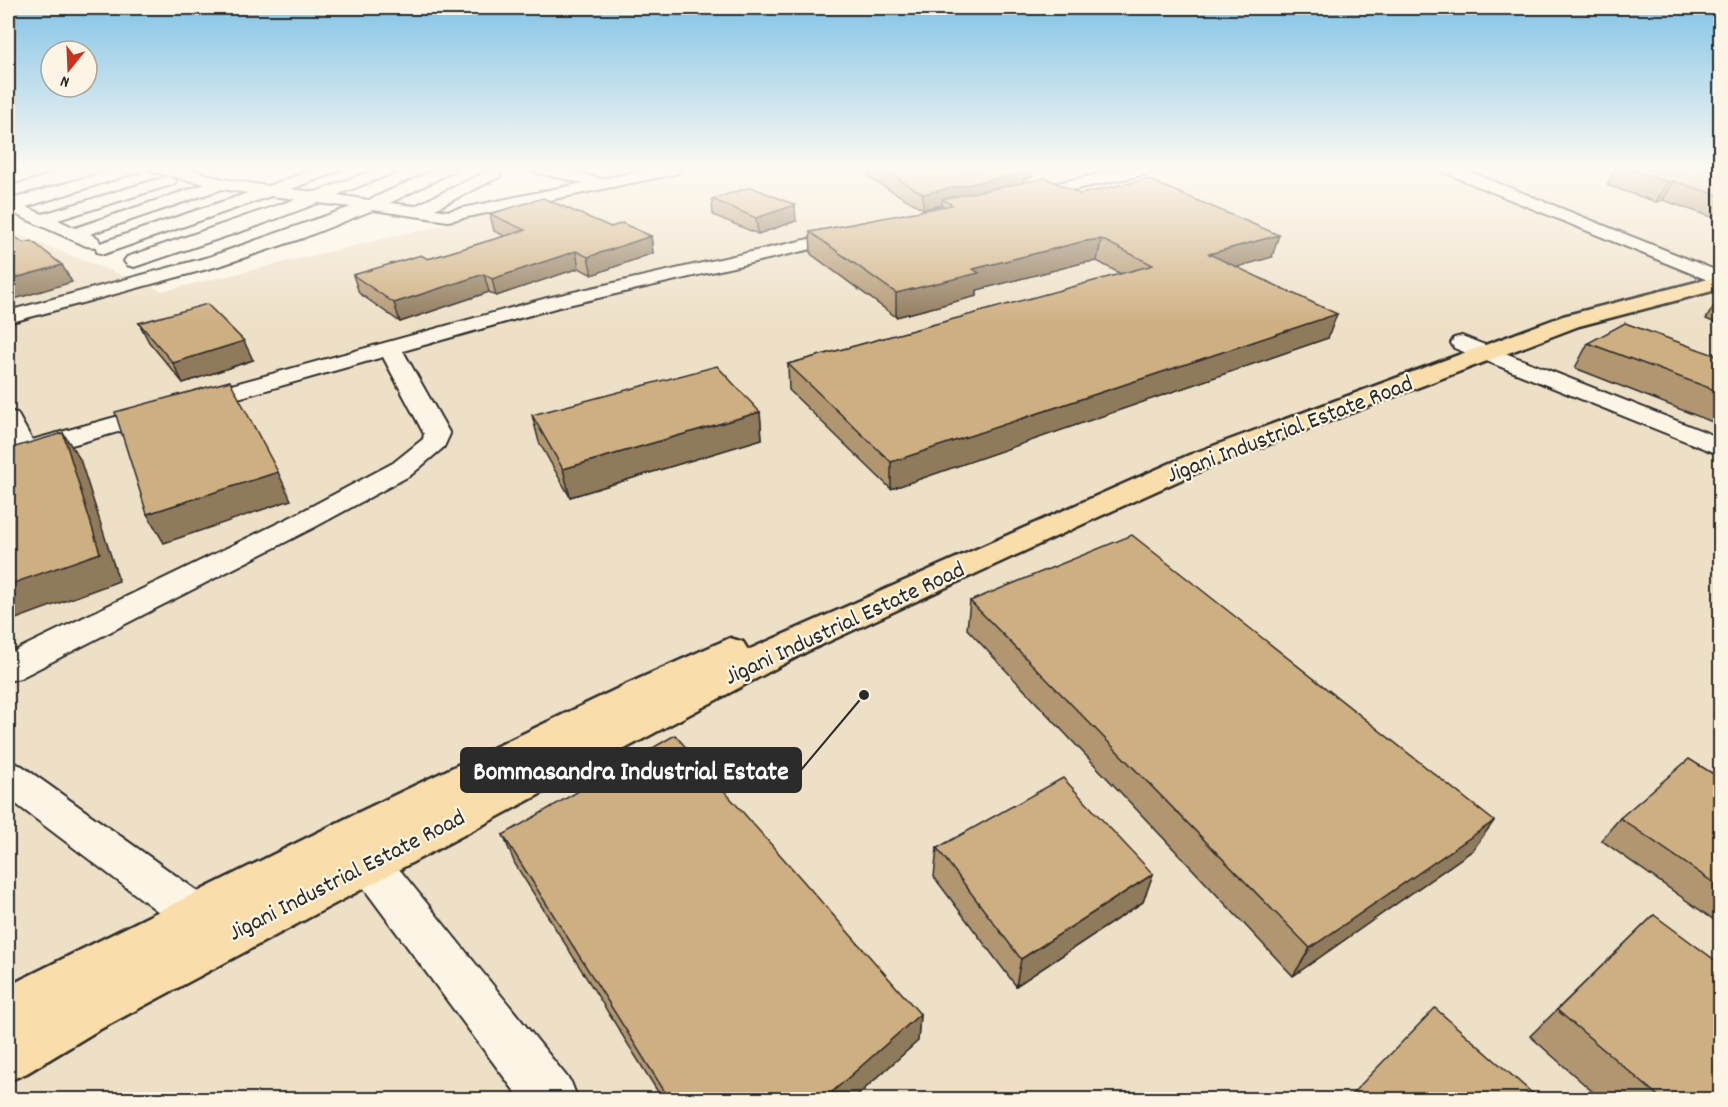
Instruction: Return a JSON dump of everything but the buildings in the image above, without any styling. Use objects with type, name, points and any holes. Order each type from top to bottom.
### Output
[{"type":"main road","name":"Jigani Industrial Estate Road","points":[[8,1014],[195,914],[359,850],[782,648],[1199,461],[1346,404],[1474,348],[1717,277]]},
{"type":"main road","name":"Jigani Industrial Estate Road","points":[[8,1054],[359,850]]},
{"type":"street","points":[[25,221],[36,231],[74,234],[113,221]]},
{"type":"street","points":[[36,231],[64,221]]},
{"type":"street","points":[[101,261],[197,221]]},
{"type":"street","points":[[101,261],[134,261],[252,221]]},
{"type":"street","points":[[8,317],[140,283],[249,250],[332,221]]},
{"type":"street","points":[[1577,221],[1717,277]]},
{"type":"street","points":[[8,418],[16,452],[388,346],[554,302],[865,231]]},
{"type":"street","points":[[74,234],[101,261],[140,283]]},
{"type":"street","points":[[134,261],[166,275]]},
{"type":"street","points":[[8,669],[306,521],[402,469],[435,442],[437,434],[388,346]]},
{"type":"street","points":[[1474,348],[1720,447]]},
{"type":"street","points":[[8,777],[195,914]]},
{"type":"street","points":[[359,850],[553,1100]]},
{"type":"shaded area","points":[[461,221],[1720,221],[1720,1099],[8,1099],[8,231],[163,291]]},
{"type":"place","name":"Bommasandra Industrial Estate","points":[[864,695]]}]
